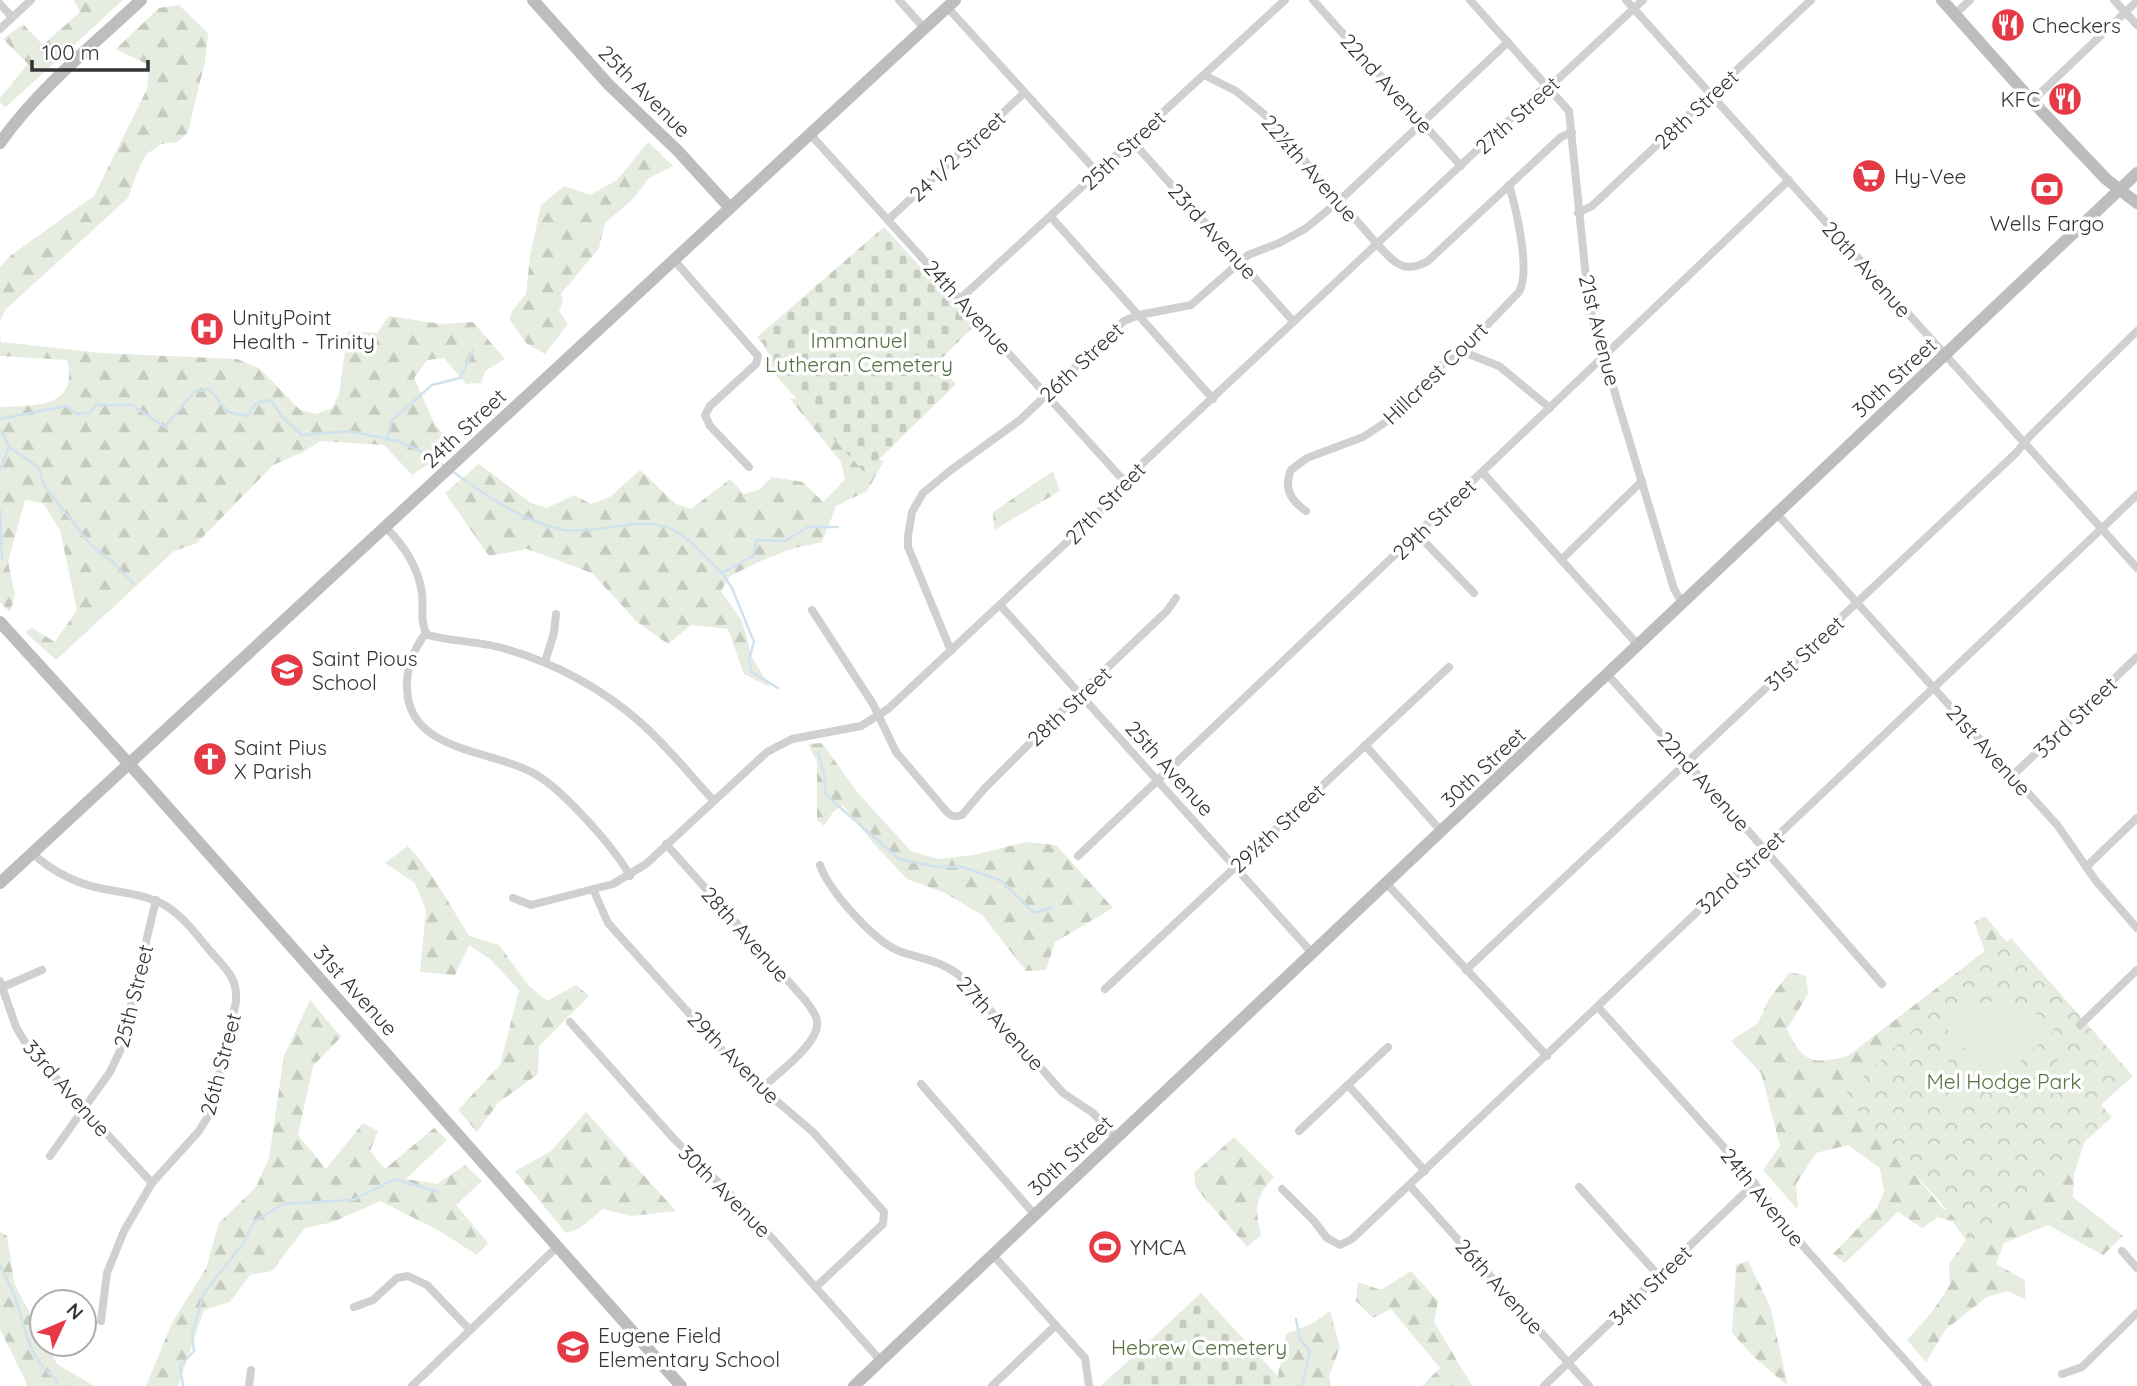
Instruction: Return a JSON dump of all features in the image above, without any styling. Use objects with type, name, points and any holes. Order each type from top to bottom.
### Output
[{"type":"street","points":[[0,29],[31,0]]},
{"type":"street","points":[[2,135],[39,96],[141,0]]},
{"type":"street","name":"25th Avenue","points":[[533,0],[609,85],[678,151],[730,208]]},
{"type":"street","points":[[899,0],[924,28]]},
{"type":"street","name":"25th Street","points":[[960,299],[1285,0]]},
{"type":"street","name":"22nd Avenue","points":[[1313,0],[1461,166]]},
{"type":"street","name":"21st Avenue","points":[[1470,0],[1569,111],[1587,295],[1674,589],[1683,604]]},
{"type":"street","name":"20th Avenue","points":[[1626,0],[2137,568]]},
{"type":"street","name":"27th Street","points":[[513,898],[531,905],[613,884],[630,876],[756,761],[778,746],[792,739],[861,726],[879,715],[1113,499],[1125,482],[1293,321],[1643,0]]},
{"type":"street","name":"28th Street","points":[[1578,213],[1592,206],[1811,0]]},
{"type":"street","points":[[1942,0],[2032,101],[2119,190],[2137,203]]},
{"type":"street","points":[[1955,14],[1970,0]]},
{"type":"street","points":[[2115,0],[2137,25]]},
{"type":"street","points":[[2032,101],[2137,1]]},
{"type":"street","points":[[0,4],[12,17]]},
{"type":"street","points":[[951,4],[1024,93],[1098,173]]},
{"type":"street","name":"24th Street","points":[[0,883],[951,4]]},
{"type":"street","name":"26th Street","points":[[950,652],[911,559],[908,536],[912,512],[918,500],[931,486],[1020,421],[1124,321],[1139,315],[1191,305],[1240,261],[1305,229],[1339,201],[1508,42]]},
{"type":"street","name":"22½th Avenue","points":[[1204,75],[1236,91],[1264,114],[1392,260],[1409,267],[1415,268],[1428,261],[1509,185]]},
{"type":"street","name":"24 1/2 Street","points":[[889,219],[1024,93]]},
{"type":"street","points":[[1509,185],[1561,137],[1572,132]]},
{"type":"street","name":"24th Avenue","points":[[810,134],[1125,482]]},
{"type":"street","name":"23rd Avenue","points":[[1133,142],[1293,321]]},
{"type":"street","name":"30th Street","points":[[853,1386],[2137,173]]},
{"type":"street","name":"29th Street","points":[[1078,856],[1789,180]]},
{"type":"street","name":"Hillcrest Court","points":[[1306,512],[1296,505],[1287,489],[1291,470],[1307,458],[1353,441],[1383,425],[1403,407],[1436,369],[1464,349],[1519,292],[1523,282],[1517,211],[1509,185]]},
{"type":"street","points":[[1051,217],[1213,398]]},
{"type":"street","points":[[674,260],[756,352],[758,360],[751,369],[706,411],[710,426],[749,467]]},
{"type":"street","name":"31st Street","points":[[1466,970],[2024,443],[2137,331]]},
{"type":"street","points":[[1464,349],[1471,355],[1500,366],[1550,408]]},
{"type":"street","points":[[1483,473],[1639,646]]},
{"type":"street","points":[[1561,560],[1642,481]]},
{"type":"street","name":"32nd Street","points":[[1282,1188],[1314,1220],[1327,1238],[1340,1245],[1353,1239],[2137,495]]},
{"type":"street","name":"21st Avenue","points":[[1777,514],[2058,826],[2102,890],[2137,928]]},
{"type":"street","points":[[386,527],[407,552],[417,573],[423,595],[423,625],[426,633],[431,636],[484,643],[545,662],[595,689],[639,721],[714,801]]},
{"type":"street","points":[[1418,535],[1474,593]]},
{"type":"street","name":"28th Street","points":[[879,715],[889,740],[906,766],[951,816],[962,815],[984,789],[1167,611],[1176,598]]},
{"type":"street","name":"25th Avenue","points":[[1000,605],[1313,954]]},
{"type":"street","points":[[812,610],[879,715]]},
{"type":"street","points":[[545,662],[554,633],[556,614]]},
{"type":"street","name":"31st Avenue","points":[[0,622],[681,1386]]},
{"type":"street","points":[[426,633],[411,662],[407,685],[408,704],[418,722],[428,733],[442,741],[514,762],[548,783],[571,804],[623,862],[630,876]]},
{"type":"street","name":"33rd Street","points":[[2012,776],[2137,657]]},
{"type":"street","name":"29½th Street","points":[[1105,989],[1449,667]]},
{"type":"street","name":"22nd Avenue","points":[[1607,674],[1882,984]]},
{"type":"street","points":[[1365,745],[1442,832]]},
{"type":"street","points":[[2086,867],[2137,818]]},
{"type":"street","name":"28th Avenue","points":[[666,845],[816,1015],[817,1027],[811,1042],[762,1088]]},
{"type":"street","points":[[32,853],[50,869],[73,880],[156,901]]},
{"type":"street","name":"27th Avenue","points":[[820,865],[828,880],[877,938],[903,953],[938,962],[959,975],[1063,1093],[1093,1113],[1116,1138]]},
{"type":"street","points":[[1387,884],[1547,1056]]},
{"type":"street","name":"29th Avenue","points":[[593,889],[608,923],[722,1050],[813,1132],[879,1205],[885,1217],[883,1224],[816,1287]]},
{"type":"street","name":"25th Street","points":[[50,1156],[116,1063],[125,1040],[156,901]]},
{"type":"street","name":"26th Street","points":[[101,1321],[104,1289],[124,1231],[152,1183],[206,1123],[236,1002],[237,986],[226,969],[183,920],[170,908],[156,901]]},
{"type":"street","points":[[2,984],[42,970]]},
{"type":"street","points":[[2080,1025],[2137,970]]},
{"type":"street","name":"33rd Avenue","points":[[2,984],[21,1037],[152,1183]]},
{"type":"street","name":"24th Avenue","points":[[1598,1007],[1755,1183],[1804,1247],[1928,1386]]},
{"type":"street","name":"30th Avenue","points":[[570,1022],[660,1124],[747,1210],[881,1361]]},
{"type":"street","points":[[1299,1130],[1388,1047]]},
{"type":"street","points":[[921,1084],[1035,1215]]},
{"type":"street","points":[[1348,1085],[1425,1171]]},
{"type":"street","name":"34th Street","points":[[1544,1386],[1755,1183]]},
{"type":"street","name":"26th Avenue","points":[[1410,1186],[1590,1386]]},
{"type":"street","points":[[1578,1186],[1659,1276]]},
{"type":"street","points":[[412,1386],[558,1246]]},
{"type":"street","points":[[2122,1251],[2137,1268]]},
{"type":"street","points":[[993,1255],[1085,1358],[1089,1386]]},
{"type":"street","points":[[354,1307],[373,1300],[397,1278],[408,1276],[427,1285],[470,1329]]},
{"type":"street","points":[[2062,1374],[2082,1367],[2137,1313]]},
{"type":"street","points":[[992,1386],[1056,1325]]},
{"type":"street","points":[[249,1386],[251,1370]]},
{"type":"green space","points":[[74,0],[123,0],[6,107],[0,103],[0,98],[28,64],[3,39],[23,24],[43,45],[80,12]]},
{"type":"green space","points":[[179,5],[208,33],[205,61],[188,132],[178,142],[161,144],[147,154],[128,198],[5,310],[0,321],[0,267],[10,256],[94,196],[147,89],[149,65],[116,49],[159,8]]},
{"type":"green space","points":[[648,142],[673,166],[649,178],[632,200],[605,223],[599,248],[561,294],[563,301],[559,311],[568,324],[545,354],[526,343],[510,319],[512,311],[526,294],[530,257],[541,205],[564,186],[590,195],[617,180]]},
{"type":"green space","name":"Immanuel Lutheran Cemetery","points":[[884,227],[974,326],[937,363],[956,384],[865,473],[766,365],[767,350],[757,337]]},
{"type":"green space","points":[[389,316],[441,324],[473,322],[505,359],[485,371],[481,383],[466,384],[444,358],[427,360],[414,378],[435,425],[455,446],[412,475],[384,445],[320,441],[273,465],[197,543],[174,551],[56,660],[25,632],[32,628],[55,642],[77,610],[60,530],[43,503],[25,500],[8,562],[15,595],[10,612],[0,602],[0,407],[27,406],[51,401],[60,396],[66,388],[69,376],[67,360],[0,356],[0,335],[1,342],[101,353],[237,359],[259,368],[300,410],[316,414],[332,408],[339,394],[348,331],[377,333]]},
{"type":"green space","points":[[800,398],[848,451],[884,461],[867,491],[836,506],[822,542],[791,549],[730,576],[721,591],[742,621],[752,657],[770,687],[744,674],[728,629],[691,625],[668,644],[636,621],[592,573],[527,549],[489,556],[445,493],[479,464],[531,503],[547,508],[574,495],[591,504],[610,497],[640,470],[676,504],[691,509],[730,479],[744,494],[759,490],[772,477],[803,482],[823,502],[845,480],[841,462],[790,399]]},
{"type":"green space","points":[[1053,471],[1060,491],[994,530],[993,512]]},
{"type":"green space","points":[[822,743],[858,793],[911,851],[938,859],[973,855],[1026,842],[1056,845],[1113,908],[1055,942],[1046,970],[1026,971],[982,915],[945,893],[907,879],[873,843],[843,805],[833,812],[824,826],[817,820],[817,762],[808,744]]},
{"type":"green space","points":[[408,846],[433,878],[469,936],[499,945],[529,986],[547,1001],[576,985],[589,996],[539,1046],[538,1074],[498,1103],[477,1132],[458,1110],[500,1065],[519,990],[491,960],[469,945],[455,975],[420,972],[426,910],[415,883],[385,863]]},
{"type":"green space","points":[[1985,916],[2008,944],[1854,1101],[1944,1210],[1976,1204],[2086,1136],[2074,1175],[2073,1197],[2123,1236],[2103,1255],[2048,1225],[2004,1243],[1996,1264],[2025,1280],[2025,1299],[2008,1291],[1987,1297],[1946,1329],[1926,1362],[1907,1340],[1932,1312],[1950,1285],[1949,1264],[1966,1240],[1953,1222],[1938,1217],[1922,1228],[1898,1212],[1845,1263],[1833,1254],[1877,1208],[1884,1191],[1880,1168],[1848,1145],[1816,1153],[1796,1184],[1798,1210],[1763,1170],[1780,1146],[1761,1073],[1731,1041],[1758,1023],[1769,999],[1790,972],[1806,976],[1808,994],[1787,1029],[1798,1049],[1810,1059],[1817,1060],[1848,1056],[1985,951],[1974,922]]},
{"type":"green space","name":"Mel Hodge Park","points":[[2011,938],[2133,1076],[2101,1105],[2112,1117],[1975,1241],[1844,1095]]},
{"type":"green space","points":[[310,1000],[341,1037],[313,1066],[298,1135],[326,1169],[363,1123],[378,1131],[370,1151],[385,1169],[434,1128],[447,1140],[406,1179],[437,1184],[465,1165],[482,1181],[456,1205],[488,1243],[477,1255],[438,1230],[380,1201],[333,1222],[305,1228],[272,1271],[250,1275],[230,1302],[204,1310],[178,1386],[146,1386],[172,1323],[206,1268],[219,1223],[256,1187],[269,1158],[284,1056]]},
{"type":"green space","points":[[1992,1001],[2027,1008],[2042,1017],[2055,1030],[2002,1078],[1992,1078],[1944,1026],[1970,1007]]},
{"type":"green space","points":[[1941,1053],[1950,1063],[1930,1081],[1921,1072]]},
{"type":"green space","points":[[2064,1056],[2074,1066],[2053,1084],[2043,1073]]},
{"type":"green space","points":[[1953,1065],[1962,1075],[1942,1093],[1933,1084]]},
{"type":"green space","points":[[2030,1075],[2044,1089],[2033,1099],[2020,1085]]},
{"type":"green space","points":[[1965,1078],[1973,1087],[1953,1106],[1945,1097]]},
{"type":"green space","points":[[586,1112],[676,1211],[632,1216],[603,1209],[580,1228],[566,1233],[515,1171],[551,1151]]},
{"type":"green space","points":[[1234,1137],[1274,1177],[1263,1191],[1258,1204],[1261,1235],[1247,1247],[1196,1188],[1194,1173]]},
{"type":"green space","points":[[0,1232],[7,1236],[14,1283],[28,1310],[28,1358],[54,1358],[57,1364],[94,1386],[28,1386],[0,1329]]},
{"type":"green space","points":[[1748,1261],[1770,1306],[1788,1386],[1755,1358],[1732,1333],[1736,1265]]},
{"type":"green space","points":[[1411,1271],[1438,1301],[1434,1322],[1472,1386],[1422,1386],[1440,1368],[1391,1309],[1373,1318],[1356,1301],[1358,1282],[1381,1290]]},
{"type":"green space","name":"Hebrew Cemetery","points":[[1201,1293],[1287,1386],[1101,1386]]},
{"type":"green space","points":[[1330,1311],[1340,1347],[1329,1376],[1331,1386],[1276,1386],[1286,1334],[1313,1323]]},
{"type":"waterway","points":[[387,440],[392,420],[432,385],[460,378],[473,350]]},
{"type":"waterway","points":[[0,419],[66,406],[77,414],[90,413],[96,405],[132,405],[165,427],[194,392],[209,389],[228,412],[247,416],[256,403],[271,400],[282,417],[302,435],[349,431],[398,441],[427,454],[443,465]]},
{"type":"waterway","points":[[0,429],[9,447],[0,470]]},
{"type":"waterway","points":[[9,447],[39,468],[43,484],[90,544],[113,562],[134,584]]},
{"type":"waterway","points":[[452,471],[505,507],[549,526],[578,531],[637,524],[666,527],[688,540],[722,573],[753,556],[757,540],[785,541],[808,527],[838,527]]},
{"type":"waterway","points":[[0,510],[2,559]]},
{"type":"waterway","points":[[722,573],[732,588],[754,642],[749,659],[751,672],[778,688]]},
{"type":"waterway","points":[[818,752],[826,795],[899,859],[937,867],[963,867],[1002,881],[1034,913],[1053,907]]},
{"type":"waterway","points":[[183,1386],[180,1366],[194,1351],[192,1334],[204,1293],[242,1245],[254,1222],[283,1204],[353,1200],[395,1179],[438,1192]]},
{"type":"waterway","points":[[0,1265],[34,1354],[57,1380],[56,1386]]},
{"type":"waterway","points":[[1296,1319],[1300,1340],[1310,1351],[1302,1386]]},
{"type":"place","name":"Checkers","points":[[2008,25]]},
{"type":"place","name":"KFC","points":[[2065,99]]},
{"type":"place","name":"Hy-Vee","points":[[1869,176]]},
{"type":"place","name":"Wells Fargo","points":[[2047,189]]},
{"type":"place","name":"UnityPoint Health - Trinity","points":[[207,329]]},
{"type":"place","name":"Saint Pious School","points":[[287,670]]},
{"type":"place","name":"Saint Pius X Parish","points":[[210,759]]},
{"type":"place","name":"YMCA","points":[[1105,1247]]},
{"type":"place","name":"Eugene Field Elementary School","points":[[573,1347]]}]
